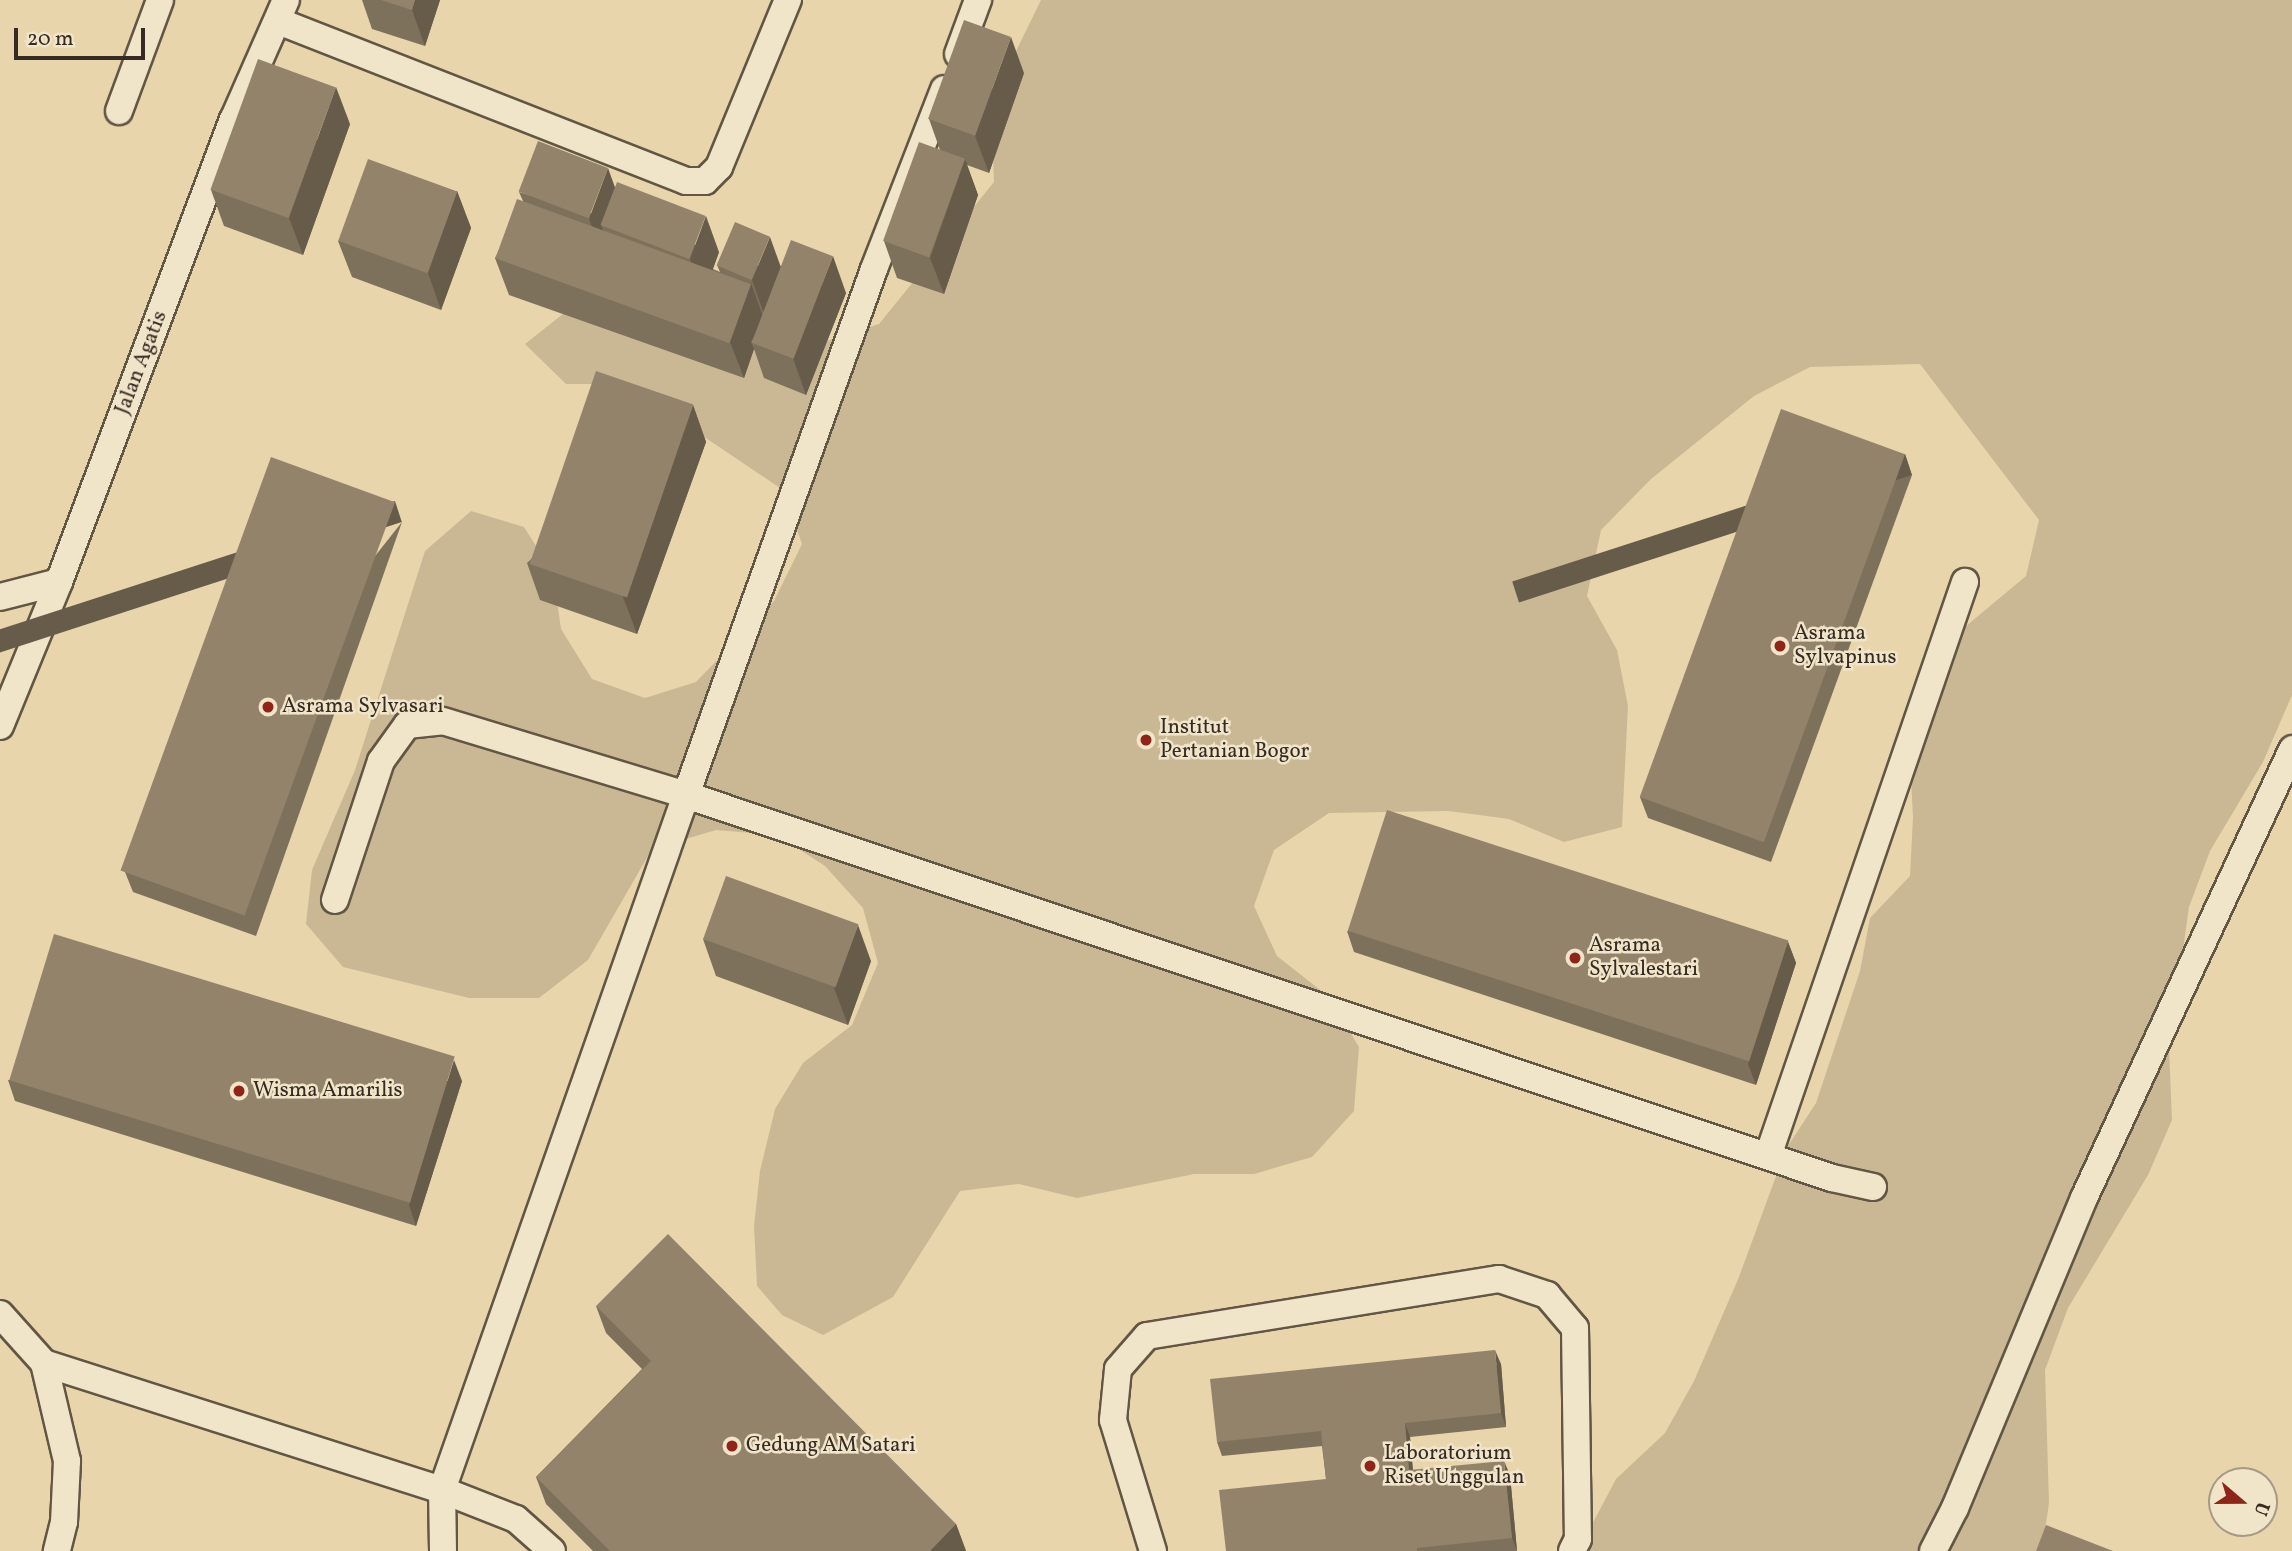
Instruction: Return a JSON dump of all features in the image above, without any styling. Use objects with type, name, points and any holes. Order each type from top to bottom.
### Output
[{"type":"lane","points":[[119,111],[160,0]]},
{"type":"lane","points":[[282,11],[686,181],[705,181],[719,167],[788,0]]},
{"type":"lane","points":[[443,1551],[442,1490],[686,794],[874,269],[978,0]]},
{"type":"lane","name":"Jalan Agatis","points":[[0,726],[59,582],[233,120],[282,11]]},
{"type":"lane","points":[[0,597],[59,582]]},
{"type":"lane","points":[[1768,1156],[1965,582]]},
{"type":"lane","points":[[335,900],[381,761],[407,724],[443,721],[686,794],[1768,1156],[1873,1187]]},
{"type":"lane","points":[[1933,1551],[1955,1508],[2084,1198],[2292,749]]},
{"type":"lane","points":[[1153,1551],[1113,1420],[1118,1369],[1147,1336],[1499,1279],[1547,1295],[1576,1328],[1577,1539],[1572,1551]]},
{"type":"lane","points":[[0,1314],[44,1363],[66,1461],[64,1522],[57,1551]]},
{"type":"lane","points":[[44,1363],[442,1490],[516,1519],[552,1551]]},
{"type":"shaded area","points":[[1041,0],[2292,0],[2292,695],[2263,762],[2210,851],[2189,907],[2169,1048],[2172,1120],[2148,1175],[2068,1308],[2045,1370],[2049,1503],[2042,1551],[1578,1551],[1616,1479],[1665,1433],[1694,1381],[1739,1277],[1786,1149],[1816,1103],[1860,971],[1870,918],[1910,876],[1913,817],[1910,759],[1935,652],[2026,576],[2039,520],[1920,364],[1810,367],[1754,396],[1651,479],[1601,530],[1587,596],[1617,650],[1628,706],[1622,827],[1564,842],[1509,819],[1449,811],[1329,813],[1274,850],[1254,906],[1277,956],[1329,997],[1359,1047],[1354,1111],[1312,1157],[1254,1174],[1194,1174],[1077,1198],[1019,1184],[960,1191],[893,1297],[823,1335],[782,1315],[757,1286],[754,1226],[760,1171],[775,1109],[803,1063],[852,1025],[878,963],[863,908],[825,866],[777,835],[716,830],[652,849],[588,960],[539,998],[469,998],[343,967],[306,924],[312,870],[355,770],[425,551],[471,511],[524,527],[553,573],[561,629],[592,679],[645,698],[696,682],[774,601],[802,544],[783,490],[626,384],[566,384],[525,344],[568,310],[827,341],[879,324],[994,182],[992,129],[1004,76]]},
{"type":"building","points":[[381,0],[415,0],[412,10]]},
{"type":"building","points":[[964,20],[1011,37],[975,136],[928,119]]},
{"type":"building","points":[[258,59],[336,87],[288,218],[210,190]]},
{"type":"building","points":[[538,141],[608,168],[589,218],[519,191]]},
{"type":"building","points":[[919,142],[965,159],[929,257],[883,241]]},
{"type":"building","points":[[368,159],[457,191],[428,273],[338,241]]},
{"type":"building","points":[[617,182],[706,216],[689,259],[601,225]]},
{"type":"building","points":[[517,199],[751,284],[729,343],[495,258]]},
{"type":"building","points":[[735,222],[770,237],[752,280],[717,265]]},
{"type":"building","points":[[791,240],[833,256],[794,359],[752,343]]},
{"type":"building","points":[[596,371],[693,405],[627,597],[530,564]]},
{"type":"building","name":"Asrama Sylvapinus","points":[[1781,409],[1905,454],[1764,842],[1640,797]]},
{"type":"building","name":"Asrama Sylvasari","points":[[271,457],[395,502],[245,916],[121,870]]},
{"type":"building","name":"Asrama Sylvalestari","points":[[1387,810],[1788,940],[1749,1061],[1348,931]]},
{"type":"building","points":[[726,876],[858,924],[836,987],[703,939]]},
{"type":"building","name":"Wisma Amarilis","points":[[54,934],[455,1057],[410,1203],[9,1080]]},
{"type":"building","name":"Gedung AM Satari","points":[[668,1234],[956,1524],[930,1551],[610,1551],[536,1477],[651,1361],[596,1306]]},
{"type":"building","name":"Laboratorium Riset Unggulan","points":[[1495,1350],[1501,1413],[1405,1423],[1409,1470],[1504,1461],[1512,1538],[1417,1548],[1417,1551],[1226,1551],[1219,1490],[1326,1479],[1321,1431],[1217,1442],[1210,1379]]},
{"type":"building","points":[[2046,1525],[2113,1551],[2036,1551]]},
{"type":"place","name":"Asrama Sylvapinus","points":[[1780,646]]},
{"type":"place","name":"Asrama Sylvasari","points":[[268,707]]},
{"type":"place","name":"Institut Pertanian Bogor","points":[[1146,740]]},
{"type":"place","name":"Asrama Sylvalestari","points":[[1575,958]]},
{"type":"place","name":"Wisma Amarilis","points":[[239,1091]]},
{"type":"place","name":"Gedung AM Satari","points":[[732,1446]]},
{"type":"place","name":"Laboratorium Riset Unggulan","points":[[1370,1466]]}]
